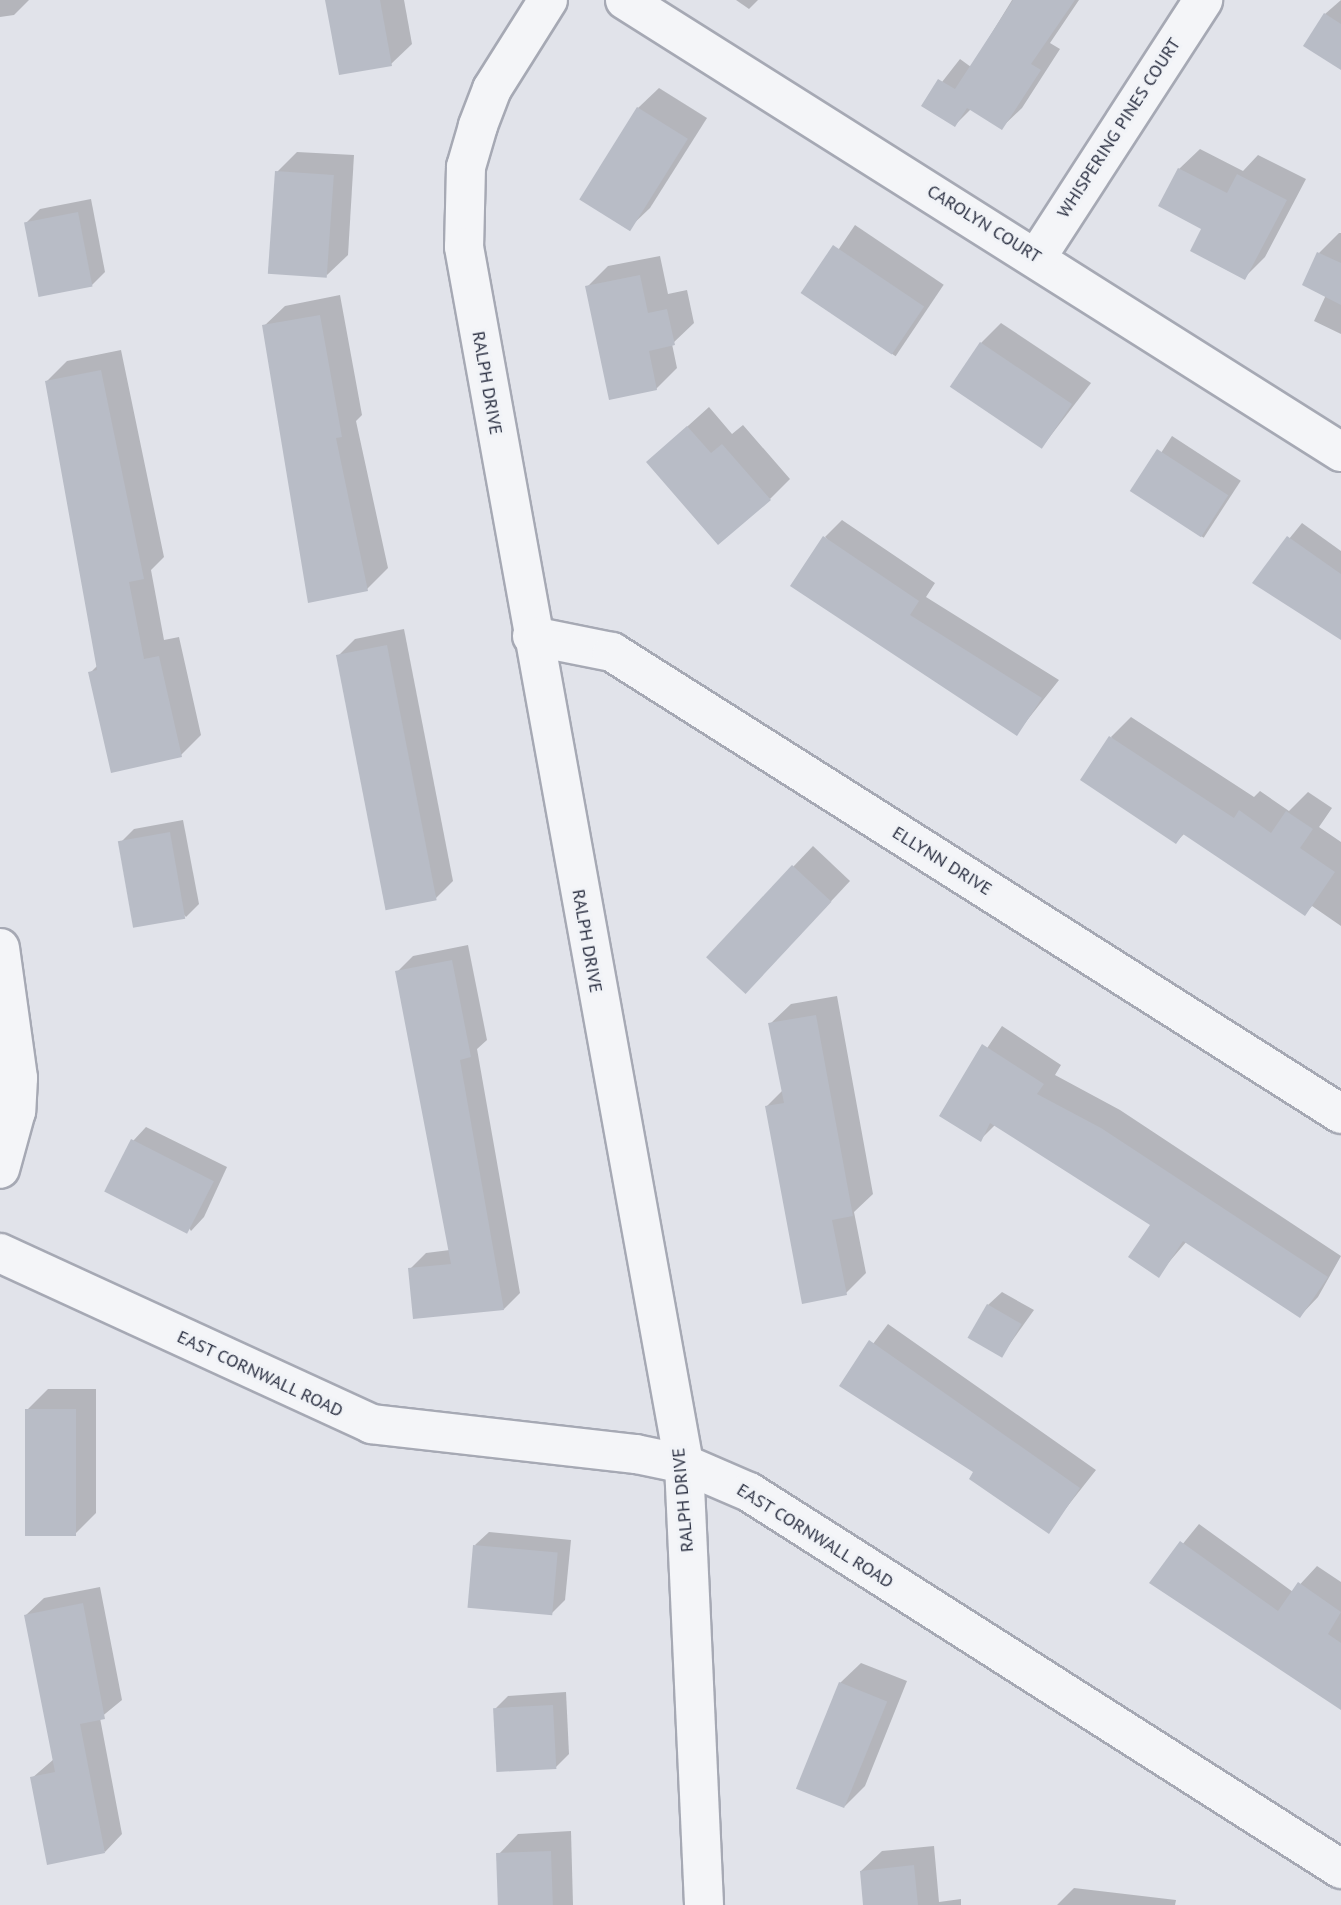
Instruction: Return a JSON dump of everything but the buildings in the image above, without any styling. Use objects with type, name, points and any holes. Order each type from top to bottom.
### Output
[{"type":"street","name":"RALPH DRIVE","points":[[548,0],[492,89],[466,167],[461,207],[532,636],[684,1464],[704,1905]]},
{"type":"street","name":"CAROLYN COURT","points":[[625,0],[1037,257],[1341,452]]},
{"type":"street","name":"WHISPERING PINES COURT","points":[[1037,257],[1203,0]]},
{"type":"street","name":"ELLYNN DRIVE","points":[[532,636],[612,652],[1341,1114]]},
{"type":"street","points":[[0,948],[18,1078],[16,1111],[0,1170]]},
{"type":"street","name":"EAST CORNWALL ROAD","points":[[0,1253],[371,1424],[684,1464],[749,1492],[1341,1869]]}]
